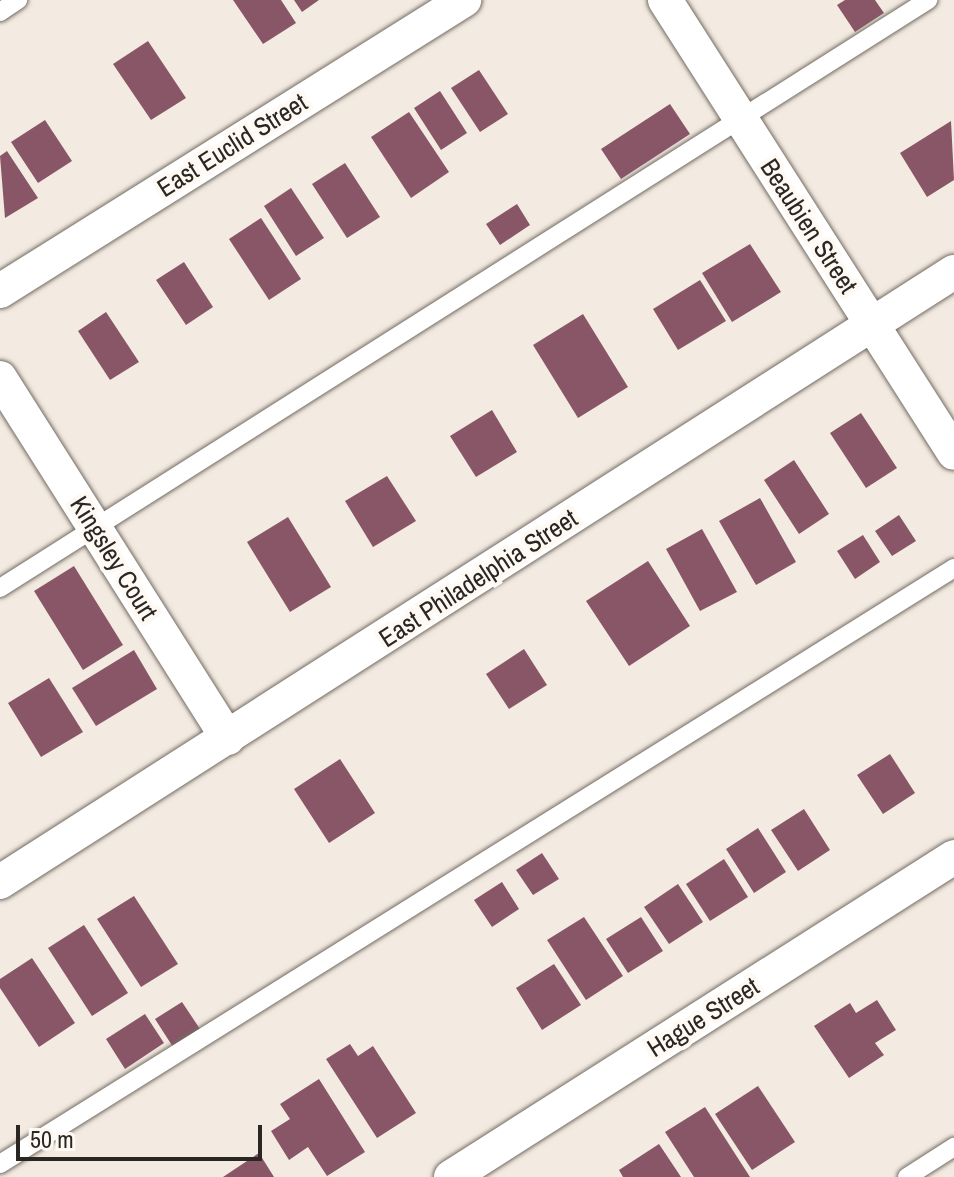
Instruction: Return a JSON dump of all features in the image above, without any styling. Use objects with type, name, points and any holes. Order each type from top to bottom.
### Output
[{"type":"street","name":"East Euclid Street","points":[[0,291],[464,0]]},
{"type":"street","name":"Beaubien Street","points":[[665,0],[954,453]]},
{"type":"street","name":"East Philadelphia Street","points":[[0,882],[954,272]]},
{"type":"street","name":"Kingsley Court","points":[[0,378],[228,738]]},
{"type":"street","name":"Hague Street","points":[[451,1177],[954,857]]},
{"type":"lane","points":[[0,12],[18,0]]},
{"type":"lane","points":[[0,588],[928,0]]},
{"type":"lane","points":[[0,1164],[954,568]]},
{"type":"lane","points":[[907,1177],[954,1147]]},
{"type":"building","points":[[233,0],[281,0],[296,23],[263,44]]},
{"type":"building","points":[[294,0],[319,0],[302,12]]},
{"type":"building","points":[[845,0],[875,0],[884,13],[855,32],[837,5]]},
{"type":"building","points":[[148,41],[186,98],[151,120],[113,64]]},
{"type":"building","points":[[479,70],[508,114],[480,132],[451,88]]},
{"type":"building","points":[[440,91],[467,133],[441,150],[414,108]]},
{"type":"building","points":[[670,104],[690,134],[621,179],[601,149]]},
{"type":"building","points":[[409,112],[449,172],[411,198],[371,137]]},
{"type":"building","points":[[45,120],[72,161],[38,183],[11,142]]},
{"type":"building","points":[[951,121],[954,180],[927,197],[900,153]]},
{"type":"building","points":[[7,151],[38,198],[5,218],[0,156]]},
{"type":"building","points":[[345,163],[380,217],[347,238],[312,184]]},
{"type":"building","points":[[291,188],[324,238],[296,256],[264,206]]},
{"type":"building","points":[[517,204],[530,225],[500,245],[486,224]]},
{"type":"building","points":[[261,218],[301,279],[269,300],[229,239]]},
{"type":"building","points":[[750,244],[781,292],[732,322],[702,273]]},
{"type":"building","points":[[184,262],[213,307],[186,325],[156,280]]},
{"type":"building","points":[[700,280],[726,321],[678,350],[653,309]]},
{"type":"building","points":[[106,312],[139,362],[110,380],[78,331]]},
{"type":"building","points":[[583,314],[628,387],[578,418],[533,345]]},
{"type":"building","points":[[492,410],[517,452],[476,477],[450,436]]},
{"type":"building","points":[[861,413],[897,468],[866,488],[830,433]]},
{"type":"building","points":[[794,460],[829,514],[799,534],[764,480]]},
{"type":"building","points":[[387,476],[416,521],[373,547],[345,501]]},
{"type":"building","points":[[760,498],[796,562],[756,585],[719,521]]},
{"type":"building","points":[[899,515],[916,541],[892,556],[875,531]]},
{"type":"building","points":[[288,517],[331,587],[290,612],[247,542]]},
{"type":"building","points":[[702,529],[737,592],[700,611],[666,549]]},
{"type":"building","points":[[863,535],[880,562],[855,579],[837,551]]},
{"type":"building","points":[[648,561],[690,626],[629,666],[586,601]]},
{"type":"building","points":[[74,566],[123,645],[83,670],[34,591]]},
{"type":"building","points":[[524,649],[547,685],[509,709],[486,674]]},
{"type":"building","points":[[134,650],[157,689],[96,726],[72,688]]},
{"type":"building","points":[[49,678],[83,732],[41,757],[8,703]]},
{"type":"building","points":[[890,754],[915,793],[883,814],[857,775]]},
{"type":"building","points":[[340,759],[375,813],[329,843],[294,789]]},
{"type":"building","points":[[804,809],[830,850],[798,871],[771,830]]},
{"type":"building","points":[[758,828],[786,872],[754,893],[726,849]]},
{"type":"building","points":[[542,853],[559,879],[533,895],[516,870]]},
{"type":"building","points":[[724,859],[748,897],[710,921],[686,884]]},
{"type":"building","points":[[502,882],[519,909],[492,927],[474,900]]},
{"type":"building","points":[[678,884],[703,922],[669,944],[644,907]]},
{"type":"building","points":[[134,896],[178,964],[141,987],[97,919]]},
{"type":"building","points":[[584,917],[623,976],[586,1000],[547,940]]},
{"type":"building","points":[[641,917],[663,951],[628,973],[606,939]]},
{"type":"building","points":[[84,925],[128,993],[92,1016],[48,948]]},
{"type":"building","points":[[32,958],[75,1023],[39,1047],[0,988],[0,979]]},
{"type":"building","points":[[554,964],[581,1005],[542,1030],[516,988]]},
{"type":"building","points":[[877,1000],[896,1030],[875,1043],[884,1055],[849,1078],[814,1026],[850,1003],[856,1013]]},
{"type":"building","points":[[182,1002],[200,1029],[173,1047],[155,1019]]},
{"type":"building","points":[[145,1014],[164,1043],[125,1069],[106,1039]]},
{"type":"building","points":[[350,1044],[358,1056],[373,1046],[416,1113],[377,1138],[326,1059]]},
{"type":"building","points":[[319,1079],[365,1152],[327,1176],[308,1147],[289,1160],[271,1131],[290,1119],[280,1104]]},
{"type":"building","points":[[758,1086],[795,1142],[752,1170],[715,1114]]},
{"type":"building","points":[[705,1107],[750,1177],[694,1177],[665,1132]]},
{"type":"building","points":[[659,1144],[681,1177],[623,1177],[619,1170]]},
{"type":"building","points":[[259,1153],[274,1177],[223,1177]]}]
